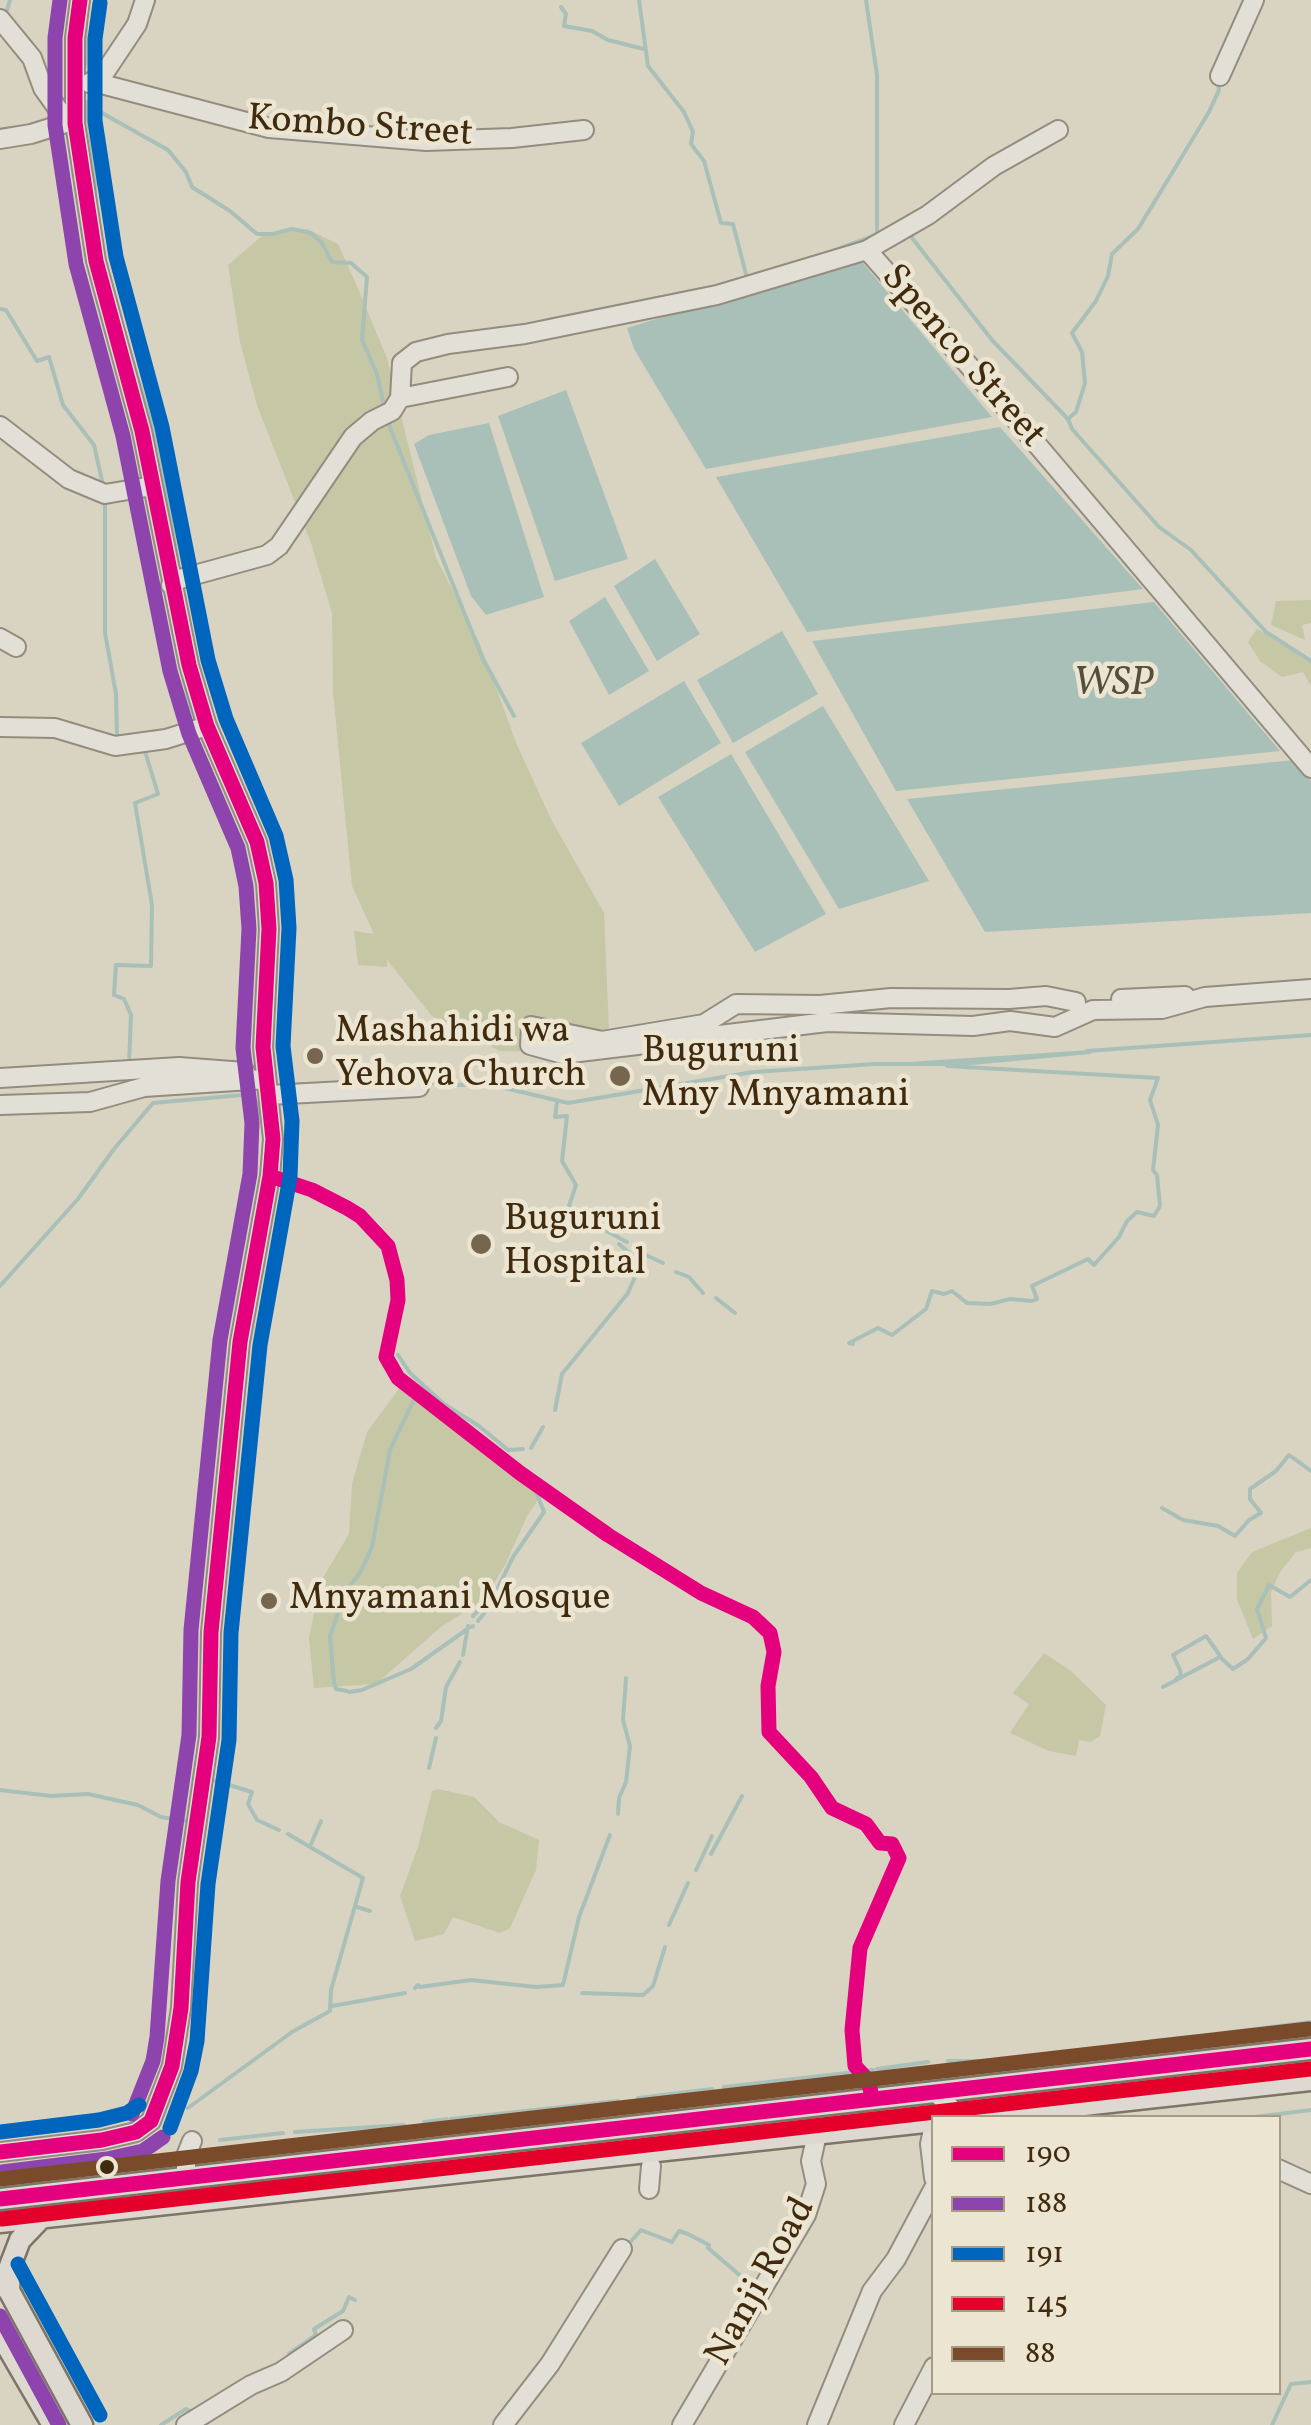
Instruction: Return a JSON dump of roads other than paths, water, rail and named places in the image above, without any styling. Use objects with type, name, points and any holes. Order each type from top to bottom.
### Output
[{"type":"main road","points":[[0,2199],[1311,2049]]},
{"type":"main road","points":[[1020,2115],[1096,2111],[1311,2080]]},
{"type":"main road","points":[[0,2222],[931,2123]]},
{"type":"main road","points":[[42,2218],[20,2240],[5,2284],[82,2425]]},
{"type":"main road","points":[[0,2334],[53,2425]]},
{"type":"street","points":[[0,2152],[136,2132],[151,2122],[172,2066],[181,2008],[187,1893],[209,1737],[211,1632],[240,1342],[270,1176],[272,1140],[263,1013],[269,929],[266,883],[256,842],[206,726],[170,585],[119,340],[96,262],[72,122],[80,0]]},
{"type":"street","points":[[94,82],[103,75],[136,24],[145,0]]},
{"type":"street","points":[[1220,76],[1254,0]]},
{"type":"street","points":[[0,20],[32,58],[43,88],[72,122]]},
{"type":"street","name":"Kombo Street","points":[[74,85],[102,82],[260,127],[426,140],[512,138],[584,130]]},
{"type":"street","points":[[0,138],[72,122]]},
{"type":"street","points":[[867,250],[928,215],[994,166],[1058,130]]},
{"type":"street","name":"Spenco Street","points":[[400,398],[402,363],[416,352],[716,295],[867,250],[1311,768]]},
{"type":"street","points":[[170,585],[267,555],[280,546],[354,437],[396,408],[400,398],[508,377]]},
{"type":"street","points":[[0,426],[69,479],[105,494],[152,486]]},
{"type":"street","points":[[0,727],[55,728],[115,746],[166,739],[206,726]]},
{"type":"street","points":[[1010,1021],[1056,1027],[1093,1010],[1162,1009],[1205,998],[1311,989]]},
{"type":"street","points":[[1076,1002],[1059,1014],[972,1026],[828,1022],[562,1054],[530,1045],[531,1026],[602,1041],[704,1024],[736,1004],[820,1005],[891,998],[1009,1000],[1046,996],[1076,1002],[1179,995],[1205,998]]},
{"type":"street","points":[[0,1078],[179,1067],[267,1082]]},
{"type":"street","points":[[0,1105],[90,1102],[144,1087],[267,1082],[418,1087]]},
{"type":"street","points":[[935,2092],[960,2115]]},
{"type":"street","name":"Nanji Road","points":[[682,2425],[806,2215],[816,2184],[812,2161],[817,2134]]},
{"type":"street","points":[[186,2177],[186,2156],[192,2140]]},
{"type":"street","points":[[648,2189],[651,2166]]},
{"type":"street","points":[[1281,2170],[1311,2184]]},
{"type":"street","points":[[816,2425],[872,2291],[930,2200]]},
{"type":"street","points":[[503,2425],[550,2364],[622,2249]]},
{"type":"street","points":[[186,2425],[251,2385],[281,2372],[343,2330]]},
{"type":"street","points":[[904,2425],[931,2373]]},
{"type":"water","points":[[858,257],[992,417],[706,469],[634,349],[627,328]]},
{"type":"water","points":[[566,390],[628,559],[555,581],[498,416]]},
{"type":"water","points":[[489,423],[544,597],[486,615],[471,596],[414,444],[429,435]]},
{"type":"water","name":"WSP","points":[[1000,427],[1143,589],[807,632],[716,477]]},
{"type":"water","points":[[655,559],[700,634],[657,661],[614,586]]},
{"type":"water","points":[[605,597],[649,671],[609,695],[569,621]]},
{"type":"water","name":"WSP","points":[[1154,602],[1280,751],[896,791],[812,641]]},
{"type":"water","points":[[782,631],[818,694],[733,743],[697,680]]},
{"type":"water","points":[[684,681],[721,743],[619,806],[581,743]]},
{"type":"water","points":[[823,706],[929,881],[839,909],[745,752]]},
{"type":"water","points":[[731,754],[826,914],[755,952],[658,797]]},
{"type":"water","name":"WSP","points":[[1294,760],[1311,781],[1311,913],[985,932],[907,799]]},
{"type":"waterway","points":[[6,14],[10,0]]},
{"type":"waterway","points":[[639,0],[648,66],[684,112],[693,132],[691,144],[704,161],[721,223],[733,224],[747,278]]},
{"type":"waterway","points":[[866,0],[877,75],[877,233]]},
{"type":"waterway","points":[[561,7],[566,14],[564,26],[644,49]]},
{"type":"waterway","points":[[85,65],[86,20]]},
{"type":"waterway","points":[[1068,419],[1076,412],[1085,383],[1082,352],[1072,333],[1096,301],[1108,276],[1112,254],[1138,229],[1209,112],[1219,90],[1218,81]]},
{"type":"waterway","points":[[86,104],[94,96]]},
{"type":"waterway","points":[[86,104],[96,177],[94,197]]},
{"type":"waterway","points":[[86,104],[168,150],[186,172],[192,187],[257,234],[292,229],[311,233],[322,243],[332,262],[351,263],[367,277],[362,340],[377,374],[384,406]]},
{"type":"waterway","points":[[827,253],[883,232]]},
{"type":"waterway","points":[[909,234],[992,340],[1068,419],[1072,429],[1159,527],[1191,550],[1266,632],[1311,661]]},
{"type":"waterway","points":[[547,320],[717,286]]},
{"type":"waterway","points":[[0,309],[6,310],[37,361],[49,357],[63,405],[94,445],[103,485]]},
{"type":"waterway","points":[[124,332],[160,452],[179,570]]},
{"type":"waterway","points":[[387,420],[482,657],[514,716]]},
{"type":"waterway","points":[[105,499],[105,633],[116,694],[117,738]]},
{"type":"waterway","points":[[184,679],[191,723]]},
{"type":"waterway","points":[[129,1064],[131,1015],[124,999],[114,995],[116,965],[151,966],[152,905],[135,803],[158,794],[144,748]]},
{"type":"waterway","points":[[1087,1051],[1311,1035]]},
{"type":"waterway","points":[[455,1085],[492,1085],[568,1103],[753,1072],[875,1064],[961,1064],[1090,1052],[908,1064]]},
{"type":"waterway","points":[[853,1344],[849,1343],[878,1328],[892,1335],[926,1309],[932,1291],[952,1291],[967,1303],[1037,1299],[1032,1286],[1088,1259],[1094,1265],[1137,1212],[1154,1216],[1160,1206],[1153,1170],[1158,1125],[1150,1100],[1158,1078],[947,1066]]},
{"type":"waterway","points":[[425,1083],[440,1083]]},
{"type":"waterway","points":[[0,1286],[78,1199],[153,1103],[253,1094],[263,1123]]},
{"type":"waterway","points":[[557,1102],[555,1117],[567,1116],[562,1161],[576,1185],[569,1206],[573,1213],[627,1242]]},
{"type":"waterway","points":[[555,1410],[562,1374],[628,1293],[641,1263],[619,1244]]},
{"type":"waterway","points":[[635,1250],[663,1263]]},
{"type":"waterway","points":[[676,1272],[689,1277],[703,1293]]},
{"type":"waterway","points":[[716,1298],[735,1313]]},
{"type":"waterway","points":[[398,1355],[410,1373],[444,1404],[508,1450],[523,1449]]},
{"type":"waterway","points":[[347,1691],[336,1689],[330,1636],[346,1590],[360,1573],[372,1547],[390,1450],[418,1391]]},
{"type":"waterway","points":[[531,1448],[543,1427]]},
{"type":"waterway","points":[[1162,1508],[1183,1520],[1218,1526],[1235,1536],[1261,1513],[1250,1499],[1250,1489],[1276,1471],[1289,1455],[1311,1471]]},
{"type":"waterway","points":[[473,1616],[494,1596],[513,1557],[544,1512],[537,1494]]},
{"type":"waterway","points":[[1163,1687],[1220,1657],[1233,1669],[1248,1659],[1266,1638],[1257,1609],[1269,1585],[1290,1597],[1311,1580]]},
{"type":"waterway","points":[[478,1621],[489,1607]]},
{"type":"waterway","points":[[463,1655],[468,1626]]},
{"type":"waterway","points":[[349,1692],[411,1669],[466,1630]]},
{"type":"waterway","points":[[1177,1678],[1181,1676],[1180,1670],[1173,1655],[1206,1636],[1221,1657]]},
{"type":"waterway","points":[[436,1728],[441,1721],[446,1687],[460,1662]]},
{"type":"waterway","points":[[618,1814],[630,1746],[623,1720],[626,1678]]},
{"type":"waterway","points":[[429,1768],[436,1738]]},
{"type":"waterway","points":[[210,1779],[252,1792],[248,1804],[257,1820],[279,1830]]},
{"type":"waterway","points":[[0,1790],[51,1796],[88,1794],[138,1805],[161,1817],[191,1822]]},
{"type":"waterway","points":[[711,1854],[742,1796]]},
{"type":"waterway","points":[[311,1844],[321,1821]]},
{"type":"waterway","points":[[188,2108],[292,2032],[330,2011],[331,1990],[363,1878],[288,1834]]},
{"type":"waterway","points":[[415,1988],[471,1980],[536,1987],[563,1985],[579,1917],[610,1835]]},
{"type":"waterway","points":[[696,1870],[712,1836]]},
{"type":"waterway","points":[[669,1925],[688,1883]]},
{"type":"waterway","points":[[357,1907],[370,1911]]},
{"type":"waterway","points":[[582,1993],[643,1995],[653,1986],[665,1947]]},
{"type":"waterway","points":[[332,2006],[405,1993]]},
{"type":"waterway","points":[[1216,2034],[1311,2022]]},
{"type":"waterway","points":[[1151,2041],[1198,2036]]},
{"type":"waterway","points":[[1035,2059],[1129,2044]]},
{"type":"waterway","points":[[948,2061],[1015,2061]]},
{"type":"waterway","points":[[877,2069],[928,2062]]},
{"type":"waterway","points":[[724,2087],[873,2070]]},
{"type":"waterway","points":[[638,2098],[712,2089]]},
{"type":"waterway","points":[[451,2119],[618,2101]]},
{"type":"waterway","points":[[1270,2115],[1311,2110]]},
{"type":"waterway","points":[[424,2122],[447,2119]]},
{"type":"waterway","points":[[295,2132],[404,2125]]},
{"type":"waterway","points":[[220,2140],[283,2133]]},
{"type":"waterway","points":[[625,2248],[641,2230],[672,2242],[679,2231],[709,2245],[750,2284]]},
{"type":"waterway","points":[[20,2291],[31,2290],[62,2343]]},
{"type":"waterway","points":[[288,2361],[289,2354],[316,2335],[314,2329],[343,2311],[349,2297],[355,2300]]},
{"type":"waterway","points":[[1272,2425],[1291,2384],[1311,2382]]},
{"type":"waterway","points":[[161,2425],[186,2409],[195,2414]]},
{"type":"place","name":"Mashahidi wa Yehova Church","points":[[315,1056]]},
{"type":"place","name":"Buguruni Mny Mnyamani","points":[[620,1076]]},
{"type":"place","name":"Buguruni Hospital","points":[[481,1244]]},
{"type":"place","name":"Mnyamani Mosque","points":[[269,1601]]}]
